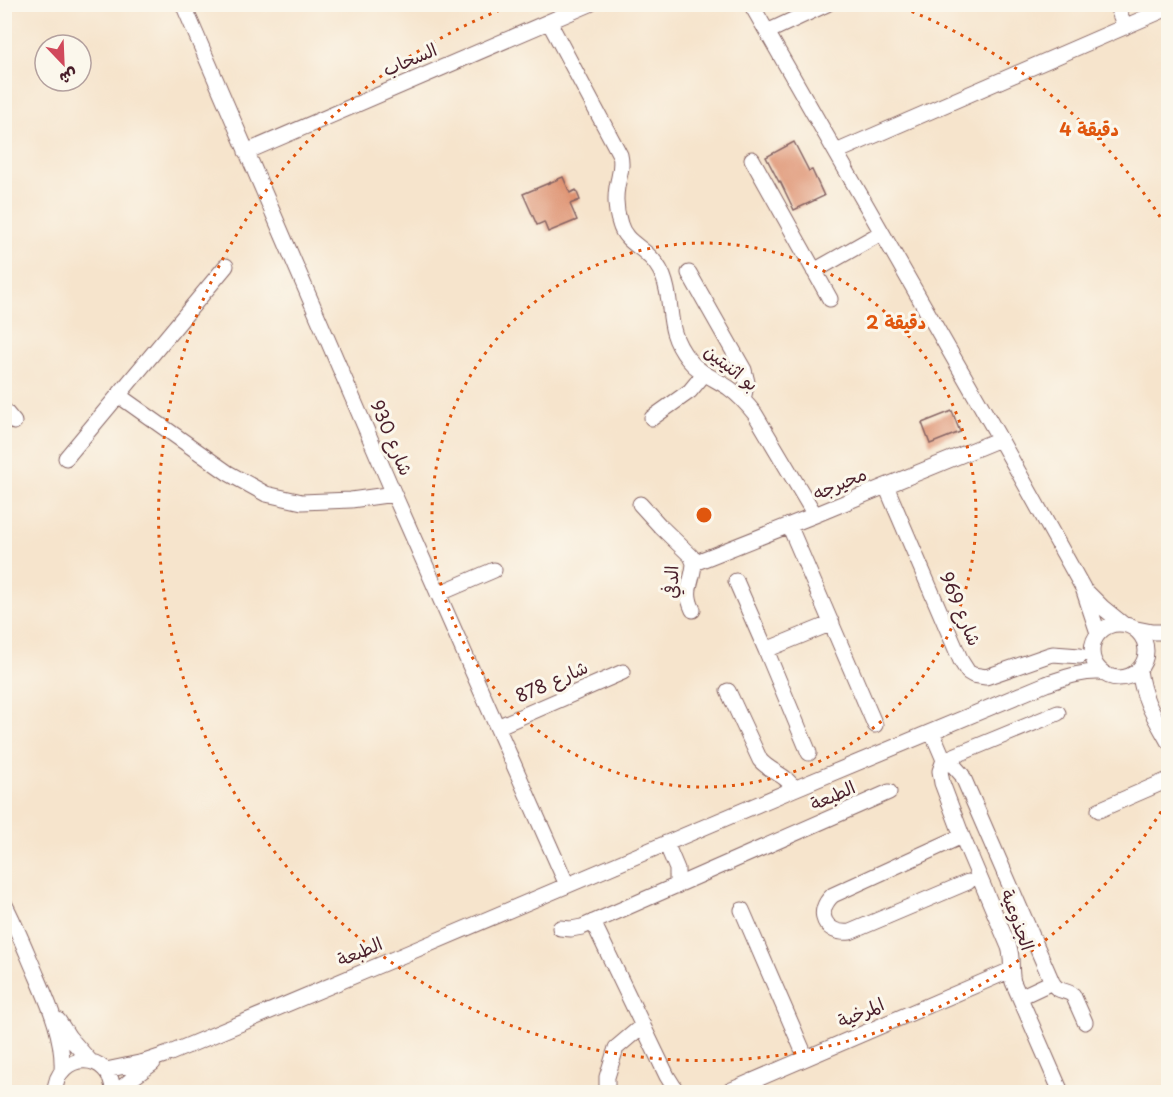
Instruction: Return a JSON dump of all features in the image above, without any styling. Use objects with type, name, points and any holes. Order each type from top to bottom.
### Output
[{"type":"street","name":"شارع 930","points":[[183,4],[394,494],[567,885]]},
{"type":"street","name":"السحاب","points":[[246,152],[590,4]]},
{"type":"street","points":[[751,4],[1083,588],[1095,638],[1093,659],[1101,672]]},
{"type":"street","points":[[766,32],[827,4]]},
{"type":"street","points":[[1116,4],[1125,27]]},
{"type":"street","points":[[836,152],[1168,8]]},
{"type":"street","name":"بو اثنيتين","points":[[549,22],[620,155],[622,169],[616,199],[620,226],[628,239],[645,252],[658,267],[666,285],[672,328],[678,345],[687,358],[704,374],[728,387],[743,399],[815,515]]},
{"type":"street","points":[[752,159],[830,299]]},
{"type":"street","points":[[814,271],[881,233]]},
{"type":"street","points":[[66,458],[225,266]]},
{"type":"street","points":[[688,273],[744,370],[747,382],[743,399]]},
{"type":"street","points":[[652,418],[690,391],[704,374]]},
{"type":"street","points":[[118,395],[228,473],[266,494],[302,502],[351,500],[394,494]]},
{"type":"street","name":"محيرجه","points":[[694,563],[1000,439]]},
{"type":"street","name":"شارع 969","points":[[886,486],[961,661],[968,672],[986,677],[1053,654],[1080,656]]},
{"type":"street","name":"الدفي","points":[[640,504],[691,556],[694,563],[688,591],[693,610]]},
{"type":"street","points":[[789,525],[875,725]]},
{"type":"street","points":[[438,594],[494,570]]},
{"type":"street","points":[[736,582],[809,753]]},
{"type":"street","points":[[1083,588],[1102,607],[1130,626],[1145,642],[1142,689],[1148,707],[1168,741]]},
{"type":"street","points":[[766,650],[832,623]]},
{"type":"street","points":[[1046,684],[1080,656],[1110,625],[1168,633]]},
{"type":"street","points":[[1118,679],[1130,676],[1168,633]]},
{"type":"street","name":"شارع 878","points":[[497,727],[622,672]]},
{"type":"street","points":[[1046,684],[1076,674],[1101,672],[1118,679],[1148,707]]},
{"type":"street","name":"الطبعة","points":[[168,1054],[1046,684]]},
{"type":"street","points":[[728,691],[760,760],[784,777],[794,789]]},
{"type":"street","points":[[944,760],[1059,713]]},
{"type":"street","name":"الجذوعية","points":[[932,732],[944,760],[962,775],[1052,982],[1060,990],[1073,995],[1084,1022]]},
{"type":"street","name":"الجذوعية","points":[[944,760],[940,777],[962,836],[1008,942],[1012,978],[1061,1092]]},
{"type":"street","points":[[1100,810],[1168,780]]},
{"type":"street","name":"الطبعة","points":[[560,928],[577,928],[593,922],[889,792]]},
{"type":"street","points":[[962,836],[833,895],[824,905],[824,918],[831,929],[837,932],[850,932],[968,882]]},
{"type":"street","points":[[666,843],[677,869],[677,886]]},
{"type":"street","points":[[4,903],[8,920],[50,1008],[69,1037],[90,1061],[106,1070],[115,1092],[168,1054]]},
{"type":"street","points":[[742,910],[806,1058]]},
{"type":"street","points":[[593,922],[667,1076],[677,1092]]},
{"type":"street","name":"المرخية","points":[[727,1092],[1011,963],[1036,945]]},
{"type":"street","points":[[1020,997],[1052,982]]},
{"type":"street","points":[[50,1008],[62,1049],[58,1081]]},
{"type":"street","points":[[608,1092],[607,1077],[616,1048],[643,1025]]},
{"type":"street","points":[[106,1070],[168,1054]]},
{"type":"street","points":[[44,1092],[58,1081],[72,1063],[90,1061]]},
{"type":"building","points":[[794,142],[809,171],[812,170],[824,196],[794,210],[766,157]]},
{"type":"building","points":[[563,177],[570,193],[576,190],[580,200],[570,204],[577,220],[548,232],[544,222],[537,225],[523,194]]},
{"type":"building","points":[[952,411],[960,432],[930,444],[922,423]]}]
